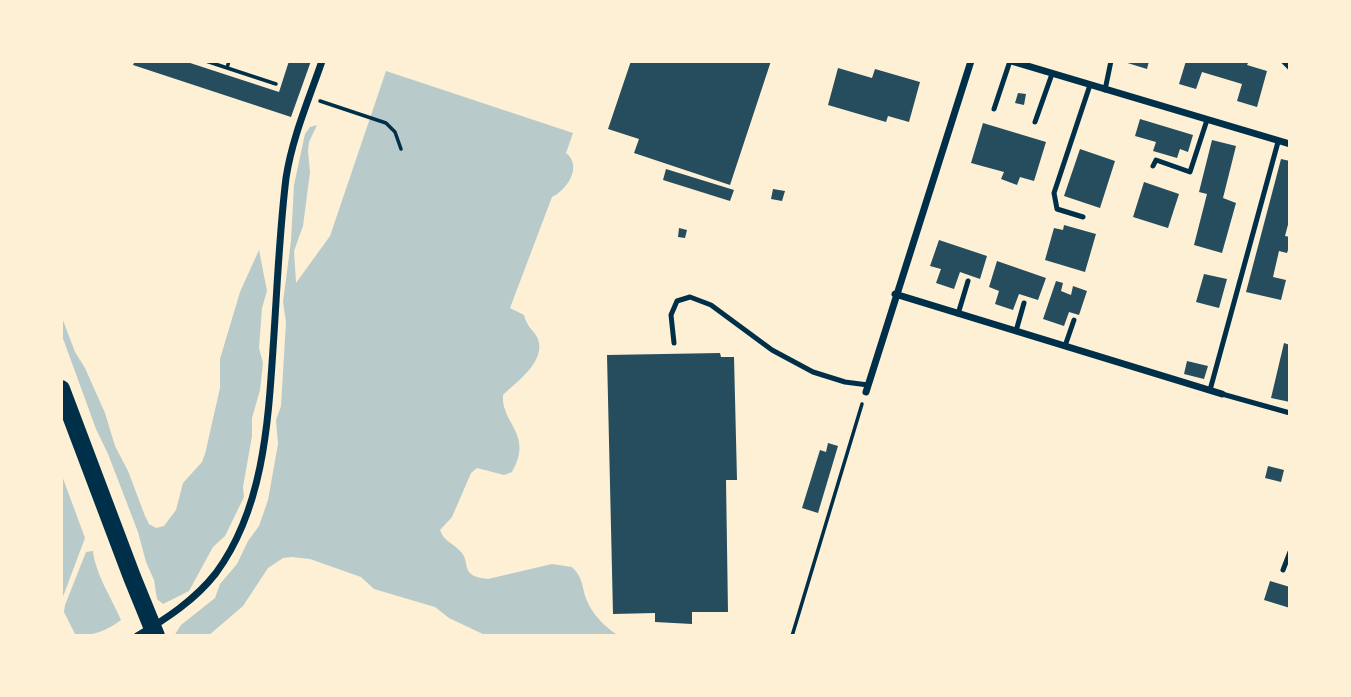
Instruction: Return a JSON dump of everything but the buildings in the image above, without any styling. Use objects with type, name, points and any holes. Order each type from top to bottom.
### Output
[{"type":"highway","points":[[61,389],[131,577],[156,636]]},
{"type":"street","points":[[137,636],[178,610],[214,575],[237,537],[255,485],[268,411],[281,222],[287,175],[309,97],[323,61]]},
{"type":"street","points":[[867,388],[971,61]]},
{"type":"street","points":[[1010,61],[1290,145]]},
{"type":"street","points":[[895,295],[1222,394]]},
{"type":"lane","points":[[994,108],[1010,61]]},
{"type":"lane","points":[[1105,90],[1111,61]]},
{"type":"lane","points":[[1283,61],[1290,68]]},
{"type":"lane","points":[[1035,122],[1052,74]]},
{"type":"lane","points":[[1083,217],[1058,209],[1054,193],[1090,85]]},
{"type":"lane","points":[[1153,166],[1156,160],[1190,172],[1207,120]]},
{"type":"lane","points":[[1210,390],[1278,142]]},
{"type":"lane","points":[[958,314],[968,281]]},
{"type":"lane","points":[[674,343],[671,315],[677,301],[690,297],[710,305],[772,350],[813,372],[867,388]]},
{"type":"lane","points":[[1016,331],[1024,303]]},
{"type":"lane","points":[[1065,346],[1073,320]]},
{"type":"lane","points":[[1222,394],[1290,413]]},
{"type":"lane","points":[[1283,570],[1290,552]]},
{"type":"path","points":[[206,61],[276,83]]},
{"type":"path","points":[[227,68],[229,61]]},
{"type":"path","points":[[309,97],[386,123],[395,132],[401,149]]},
{"type":"path","points":[[792,636],[867,388]]},
{"type":"shaded area","points":[[386,71],[573,133],[566,153],[573,164],[571,177],[563,189],[552,197],[510,308],[524,315],[538,339],[539,347],[538,356],[528,371],[503,395],[507,414],[518,439],[518,459],[512,472],[504,475],[477,468],[471,473],[452,517],[440,530],[463,555],[469,572],[478,577],[488,579],[552,564],[572,567],[579,576],[590,608],[606,627],[620,636],[487,636],[449,618],[435,607],[374,589],[361,577],[310,559],[292,557],[283,558],[268,568],[243,606],[208,636],[174,636],[181,625],[215,598],[220,584],[237,564],[259,526],[268,500],[278,444],[276,420],[281,406],[286,322],[283,302],[291,241],[294,185],[305,134],[310,127],[317,125],[309,142],[310,172],[303,226],[294,251],[296,283],[330,236]]},
{"type":"shaded area","points":[[259,250],[267,291],[262,308],[259,348],[263,363],[260,390],[252,418],[244,497],[225,536],[213,547],[189,591],[163,604],[157,599],[154,580],[138,532],[61,333],[61,315],[75,352],[105,413],[115,446],[128,471],[145,516],[149,524],[156,528],[164,526],[176,510],[183,483],[202,462],[205,454],[220,388],[220,359],[240,292]]},
{"type":"shaded area","points":[[61,473],[85,538],[61,602]]},
{"type":"shaded area","points":[[93,551],[100,577],[121,620],[100,632],[76,636],[64,612],[65,605],[86,552]]}]
